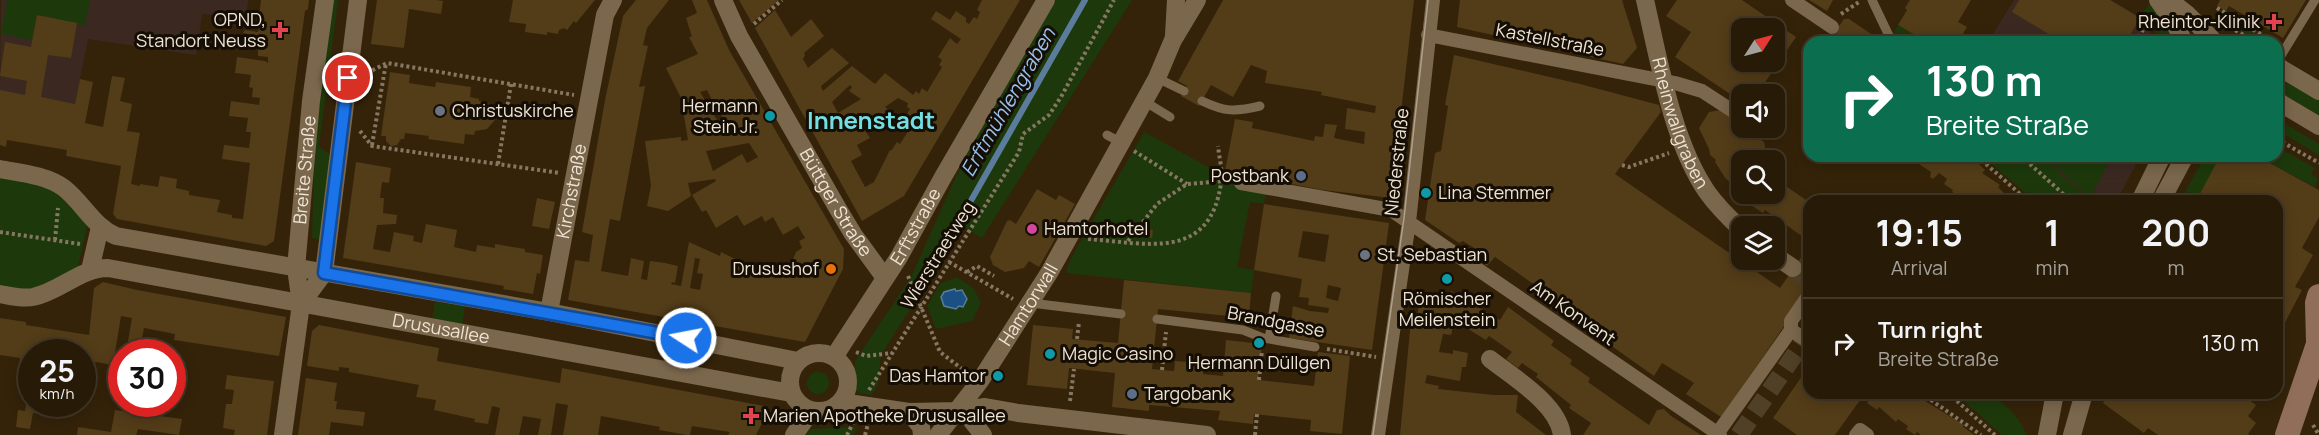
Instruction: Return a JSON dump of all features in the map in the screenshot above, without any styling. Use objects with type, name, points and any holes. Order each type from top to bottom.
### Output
[{"type":"main road","points":[[2287,435],[2319,342],[2317,303],[2319,296]]},
{"type":"street","name":"Breite Straße","points":[[283,435],[301,304],[297,268],[310,101],[325,0]]},
{"type":"street","name":"Breite Straße","points":[[301,304],[324,273],[358,0]]},
{"type":"street","name":"Kirchstraße","points":[[549,312],[605,15],[614,0]]},
{"type":"street","name":"Büttger Straße","points":[[723,0],[739,36],[853,234],[885,278]]},
{"type":"street","name":"Erftstraße","points":[[839,350],[899,257],[1046,0]]},
{"type":"street","name":"Hamtorwall","points":[[1173,40],[1176,0]]},
{"type":"street","name":"Hamtorwall","points":[[938,435],[958,411],[1022,301],[1071,236],[1114,139],[1144,101],[1157,78],[1173,40],[1197,0]]},
{"type":"street","name":"Niederstraße","points":[[1378,435],[1409,222],[1433,0]]},
{"type":"street","name":"Rheinwallgraben","points":[[1645,0],[1664,81],[1684,147],[1707,193],[1731,220]]},
{"type":"street","points":[[1792,0],[1832,27]]},
{"type":"street","points":[[2158,0],[2181,36]]},
{"type":"street","points":[[2169,0],[2187,14],[2208,36]]},
{"type":"street","name":"Kastellstraße","points":[[1428,34],[1664,81],[1702,91],[1731,110]]},
{"type":"street","points":[[2283,68],[2319,91]]},
{"type":"street","points":[[2283,105],[2319,126]]},
{"type":"street","points":[[2143,195],[2159,162]]},
{"type":"street","points":[[2165,195],[2182,162]]},
{"type":"street","name":"Drususallee","points":[[0,169],[50,181],[66,190],[100,227],[116,236],[549,312],[798,361]]},
{"type":"street","name":"Am Konvent","points":[[1241,183],[1391,210],[1718,435],[1791,330],[1791,321],[1803,304]]},
{"type":"street","points":[[90,270],[100,227]]},
{"type":"street","points":[[1785,263],[1793,268]]},
{"type":"street","name":"Drususallee","points":[[0,294],[20,298],[34,297],[90,270],[108,268],[791,393]]},
{"type":"street","points":[[1791,330],[1803,338]]},
{"type":"street","points":[[839,350],[848,378],[848,387],[841,402],[827,411],[811,411],[796,401],[791,393],[790,376],[798,361],[815,353],[839,350]]},
{"type":"street","points":[[1490,359],[1543,402],[1556,416],[1563,435]]},
{"type":"street","points":[[2047,435],[2054,399]]},
{"type":"street","points":[[2072,435],[2082,399]]},
{"type":"street","points":[[841,402],[865,413],[958,411],[985,407],[1207,435]]},
{"type":"street","points":[[794,435],[811,411]]},
{"type":"street","points":[[958,411],[969,417],[983,435]]},
{"type":"street","points":[[909,412],[921,427],[922,435]]},
{"type":"street","points":[[1856,435],[1860,429],[1867,435]]},
{"type":"lane","points":[[1872,0],[1889,36]]},
{"type":"lane","points":[[2283,54],[2315,0]]},
{"type":"lane","points":[[1157,78],[1184,91]]},
{"type":"lane","points":[[1144,101],[1170,117]]},
{"type":"lane","points":[[1202,101],[1222,110],[1239,111],[1260,106]]},
{"type":"lane","points":[[1266,338],[1276,296]]},
{"type":"lane","points":[[1022,301],[1121,314]]},
{"type":"lane","name":"Brandgasse","points":[[1162,320],[1243,330],[1266,338],[1315,347]]},
{"type":"path","points":[[739,36],[782,0]]},
{"type":"path","name":"Wierstraetweg","points":[[865,413],[892,353],[1019,152],[1023,134],[1048,115],[1061,97],[1114,0]]},
{"type":"path","points":[[2217,8],[2265,36]]},
{"type":"path","points":[[2139,36],[2143,30]]},
{"type":"path","points":[[372,146],[387,63]]},
{"type":"path","points":[[348,78],[366,74],[387,63],[589,97]]},
{"type":"path","points":[[498,164],[511,84]]},
{"type":"path","points":[[342,128],[360,130],[372,146],[574,175]]},
{"type":"path","points":[[1114,139],[1187,184]]},
{"type":"path","points":[[2283,142],[2319,163]]},
{"type":"path","points":[[1071,236],[1171,244],[1191,237],[1210,218],[1222,181],[1218,146]]},
{"type":"path","points":[[1622,165],[1629,167],[1684,147]]},
{"type":"path","points":[[1984,162],[2021,195]]},
{"type":"path","points":[[2028,162],[2064,195]]},
{"type":"path","points":[[50,181],[59,209],[55,240]]},
{"type":"path","points":[[1128,242],[1157,204],[1187,184],[1222,181],[1241,183]]},
{"type":"path","points":[[0,232],[96,246]]},
{"type":"path","points":[[899,257],[940,352],[966,372]]},
{"type":"path","points":[[949,262],[1022,301]]},
{"type":"path","points":[[967,273],[977,266],[994,276]]},
{"type":"path","points":[[980,280],[986,270]]},
{"type":"path","points":[[1162,320],[1162,370]]},
{"type":"path","points":[[1259,380],[1266,338]]},
{"type":"path","name":"Brandgasse","points":[[1315,347],[1389,359]]},
{"type":"path","points":[[839,350],[866,356],[892,353]]},
{"type":"path","points":[[1069,419],[1074,369]]},
{"type":"path","points":[[1930,399],[1982,435]]},
{"type":"path","points":[[1955,399],[1995,435]]},
{"type":"path","points":[[865,413],[866,435]]},
{"type":"path","points":[[1255,435],[1257,414]]},
{"type":"path","points":[[847,435],[852,425]]},
{"type":"shaded area","points":[[1,0],[248,0],[246,18],[202,14],[196,55],[88,39],[75,104],[0,91]]},
{"type":"shaded area","points":[[2014,0],[2111,0],[2141,18],[2152,36],[1992,36]]},
{"type":"shaded area","points":[[2048,162],[2137,162],[2120,195],[2084,195]]},
{"type":"green space","points":[[7,0],[90,0],[85,26],[37,15],[32,40],[1,34]]},
{"type":"green space","points":[[331,0],[338,0],[319,146],[331,156],[319,239],[312,238],[315,146]]},
{"type":"green space","points":[[1056,0],[1132,0],[982,238],[962,226],[881,355],[878,384],[872,395],[859,393],[855,389],[855,361],[911,277],[981,127]]},
{"type":"green space","points":[[2150,3],[2173,35],[2159,36],[2143,12]]},
{"type":"green space","points":[[2226,15],[2257,36],[2249,36],[2220,19]]},
{"type":"green space","points":[[1898,25],[1917,36],[1895,36],[1893,33]]},
{"type":"green space","points":[[2283,77],[2319,98],[2319,115],[2283,94]]},
{"type":"green space","points":[[2283,123],[2319,144],[2319,155],[2283,134]]},
{"type":"green space","points":[[1144,132],[1212,169],[1267,180],[1264,204],[1250,202],[1237,267],[1254,270],[1251,293],[1066,273],[1070,260]]},
{"type":"green space","points":[[2283,150],[2315,168],[2311,174],[2318,178],[2315,187],[2268,162],[2283,162]]},
{"type":"green space","points":[[1989,162],[2048,162],[2084,195],[2028,195]]},
{"type":"green space","points":[[2051,162],[2109,162],[2092,195],[2087,195]]},
{"type":"green space","points":[[2202,162],[2217,162],[2199,195],[2184,195]]},
{"type":"green space","points":[[0,171],[38,179],[89,219],[76,275],[59,285],[0,293]]},
{"type":"green space","points":[[957,277],[973,288],[981,302],[972,321],[936,329],[927,306],[940,284]]},
{"type":"green space","points":[[435,302],[465,306],[462,326],[432,321]]},
{"type":"green space","points":[[818,372],[826,375],[829,383],[826,391],[818,394],[810,391],[807,383],[810,375]]},
{"type":"green space","points":[[1962,399],[1996,399],[2015,415],[2027,435],[2002,435]]},
{"type":"green space","points":[[857,427],[853,435],[805,435],[810,429]]},
{"type":"water","points":[[955,289],[956,291],[962,290],[967,299],[963,307],[959,306],[956,309],[944,306],[941,297],[944,292]]},
{"type":"building","points":[[261,0],[309,0],[308,9],[305,11],[274,241],[266,246],[117,219],[113,214],[121,166],[66,156],[67,150],[7,140],[6,147],[0,145],[0,90],[25,95],[27,81],[0,76],[5,42],[31,47],[37,15],[77,23],[71,58],[48,55],[41,97],[75,104],[80,79],[93,82],[85,123],[103,127],[112,76],[125,78],[120,101],[132,104],[127,131],[140,133],[131,184],[158,187],[160,176],[177,179],[176,188],[189,191],[189,195],[220,200],[217,212],[232,215],[232,218],[243,219],[250,163],[222,159],[224,145],[249,148],[251,132],[246,132],[248,118],[229,116],[231,101],[259,105],[260,98],[252,97],[253,88],[249,87],[251,75],[235,73],[237,57],[268,63],[268,57],[258,56],[258,36],[243,33],[245,30],[258,32],[259,27],[262,27],[263,21],[259,17]]},
{"type":"building","points":[[377,0],[443,1],[441,14],[409,9],[404,48],[371,44]]},
{"type":"building","points":[[513,0],[595,0],[576,23],[574,21],[567,30],[564,28],[559,30],[558,34],[547,32],[547,35],[525,32],[526,24],[509,22]]},
{"type":"building","points":[[636,0],[669,0],[647,28],[643,45],[648,46],[639,87],[645,86],[620,221],[610,219],[601,271],[628,276],[631,258],[644,261],[641,279],[647,280],[650,261],[665,263],[678,266],[675,283],[671,284],[681,286],[689,242],[720,256],[721,252],[767,275],[793,259],[796,252],[802,248],[799,241],[805,238],[798,226],[783,235],[773,217],[765,222],[762,216],[744,226],[737,215],[716,228],[706,210],[702,212],[692,195],[716,181],[715,179],[688,183],[691,196],[668,211],[647,206],[651,186],[645,141],[681,137],[681,141],[688,140],[681,98],[666,68],[698,54],[689,37],[692,37],[686,18],[697,13],[692,0],[707,0],[729,50],[844,249],[843,269],[805,342],[568,300],[575,260],[589,262],[593,235],[582,232],[605,100],[623,16]],"holes":[[[707,90],[714,104],[711,105],[716,113],[719,111],[731,132],[725,133],[700,92]],[[749,143],[758,157],[747,163],[742,154],[713,171],[706,151]],[[695,258],[700,259],[697,273],[703,274],[700,290],[690,288]]]},
{"type":"building","points":[[739,0],[779,0],[752,23]]},
{"type":"building","points":[[982,0],[1020,0],[904,196],[862,221],[755,28],[775,10],[791,37],[811,19],[824,36],[804,53],[803,59],[808,68],[832,48],[849,63],[821,86],[823,91],[852,66],[875,84],[885,73],[913,95],[916,91],[919,94],[922,88],[927,92],[942,67],[939,65],[942,60],[938,57],[950,38],[957,44],[961,39],[931,19],[936,11],[950,20],[956,11],[966,18],[969,24],[974,17],[977,19],[980,12],[977,10]],"holes":[[[850,85],[852,87],[849,91],[861,99],[838,113],[832,102]],[[898,98],[908,103],[907,107],[910,109],[902,122],[912,125],[900,144],[897,142],[890,150],[874,182],[865,187],[851,161],[862,155],[857,145],[870,138],[864,129],[893,113],[885,107]]]},
{"type":"building","points":[[1223,0],[1414,0],[1391,198],[1323,190],[1225,171],[1235,119],[1253,122],[1252,128],[1314,141],[1315,136],[1323,137],[1325,124],[1337,125],[1334,138],[1364,144],[1365,132],[1345,129],[1347,108],[1375,113],[1376,106],[1321,95],[1322,92],[1265,83],[1267,71],[1251,65],[1233,97],[1211,85],[1199,106],[1181,96],[1187,86],[1178,81]]},
{"type":"building","points":[[1460,0],[1622,0],[1637,48],[1623,64],[1457,27]]},
{"type":"building","points":[[1677,0],[1742,0],[1768,18],[1731,18],[1731,72],[1772,72],[1764,84],[1731,84],[1731,95],[1675,57],[1691,32],[1666,16]]},
{"type":"building","points":[[1809,0],[1833,0],[1827,11]]},
{"type":"building","points":[[1910,0],[1971,0],[1958,22],[1967,27],[1962,36],[1917,36],[1898,25],[1907,10],[1905,8]]},
{"type":"building","points":[[2019,0],[2110,0],[2140,18],[2130,36],[2052,36],[2012,12]]},
{"type":"building","name":"Rheintor-Klinik","points":[[2220,0],[2306,0],[2283,38],[2229,6],[2226,11],[2217,6]]},
{"type":"building","points":[[1844,19],[1849,19],[1874,36],[1832,36]]},
{"type":"building","points":[[1785,29],[1796,37],[1785,53]]},
{"type":"building","points":[[1454,55],[1659,105],[1661,112],[1615,174],[1731,254],[1731,270],[1754,270],[1780,288],[1803,255],[1803,293],[1798,300],[1801,302],[1721,417],[1686,394],[1694,383],[1662,363],[1654,376],[1613,347],[1615,333],[1606,335],[1495,257],[1487,266],[1476,259],[1479,251],[1463,241],[1459,243],[1425,220],[1435,153],[1441,151],[1448,106],[1445,105]]},
{"type":"building","name":"Christuskirche","points":[[390,72],[410,75],[409,83],[435,87],[436,82],[471,87],[470,97],[488,103],[494,109],[495,120],[487,129],[475,131],[474,135],[465,134],[464,144],[405,133],[404,139],[401,139],[397,145],[391,146],[386,141],[386,136],[381,136]]},
{"type":"building","points":[[1721,110],[1731,117],[1731,138],[1758,138],[1764,142],[1765,147],[1763,150],[1731,150],[1731,182],[1726,179],[1715,162],[1716,160],[1710,155],[1699,128],[1709,112]]},
{"type":"building","points":[[356,162],[391,168],[389,183],[382,182],[380,198],[384,198],[383,213],[397,215],[396,224],[377,225],[373,249],[390,252],[394,232],[414,236],[413,241],[422,243],[426,224],[457,230],[454,247],[476,252],[477,245],[495,248],[495,244],[525,249],[525,252],[543,255],[540,274],[537,273],[533,294],[503,289],[504,286],[343,258]]},
{"type":"building","points":[[1916,162],[1975,162],[1985,170],[1982,173],[2000,185],[1998,187],[2006,195],[1958,195],[1944,184],[1947,179],[1939,173],[1933,179],[1930,177],[1931,172]]},
{"type":"building","points":[[2217,162],[2268,162],[2319,190],[2319,217],[2302,248],[2313,255],[2295,287],[2302,290],[2283,326],[2283,195],[2199,195]]},
{"type":"building","points":[[1785,186],[1803,198],[1803,237],[1785,224],[1785,216],[1774,216],[1765,210],[1763,213],[1749,204],[1785,204]]},
{"type":"building","name":"Hamtorhotel","points":[[1037,189],[1056,200],[1059,195],[1075,204],[1039,267],[1029,261],[1024,268],[1005,272],[993,265],[990,257],[1007,221],[1010,220],[1016,224]]},
{"type":"building","points":[[537,198],[555,202],[549,229],[532,226]]},
{"type":"building","points":[[1264,204],[1389,223],[1372,350],[1289,338],[1293,306],[1328,313],[1329,308],[1308,305],[1309,298],[1299,297],[1302,279],[1254,270]],"holes":[[[1303,231],[1329,235],[1325,262],[1298,257]],[[1328,285],[1341,288],[1338,301],[1326,298]]]},
{"type":"building","points":[[1145,229],[1153,230],[1152,238],[1144,237]]},
{"type":"building","points":[[1124,280],[1251,293],[1249,318],[1158,309],[1152,369],[1174,371],[1175,361],[1204,363],[1203,374],[1223,376],[1226,340],[1262,344],[1258,380],[1314,386],[1318,352],[1350,356],[1342,434],[1310,431],[1311,420],[1254,414],[1253,424],[1218,420],[1220,411],[1149,405],[1149,411],[1112,407],[1115,373],[1069,368],[1067,389],[1027,385],[1033,325],[1073,329],[1072,339],[1118,343]]},
{"type":"building","points":[[103,282],[286,317],[279,356],[186,342],[186,339],[174,339],[175,334],[144,328],[142,339],[128,339],[132,318],[121,316],[117,339],[108,339],[108,364],[96,362],[96,339],[18,339],[18,358],[0,355],[0,318],[26,322],[26,325],[89,335],[94,288]]},
{"type":"building","points":[[1451,291],[1500,320],[1508,307],[1554,341],[1551,345],[1572,360],[1570,364],[1590,378],[1588,382],[1649,425],[1657,410],[1664,409],[1701,435],[1583,435],[1591,423],[1569,408],[1571,405],[1536,377],[1538,374],[1522,363],[1518,368],[1506,359],[1512,352],[1489,336],[1486,340],[1460,324],[1453,327],[1451,335],[1443,334],[1439,352],[1453,354],[1453,350],[1468,353],[1466,367],[1462,367],[1460,381],[1427,375],[1425,383],[1439,386],[1438,389],[1518,395],[1516,412],[1546,435],[1400,435],[1411,320],[1417,321],[1420,293],[1446,296]]},
{"type":"building","points":[[319,325],[439,348],[437,361],[560,383],[562,368],[764,406],[767,413],[756,435],[728,435],[730,432],[692,426],[690,435],[687,435],[659,430],[660,427],[601,416],[598,435],[563,435],[568,405],[556,403],[551,435],[538,435],[541,419],[523,416],[519,435],[495,435],[500,408],[492,406],[488,424],[474,422],[475,419],[434,410],[436,400],[416,397],[419,385],[349,372],[349,368],[339,367],[339,371],[307,366],[312,331]]},
{"type":"building","points":[[227,375],[274,381],[267,435],[234,435],[235,430],[223,428],[226,404],[232,404],[234,390],[225,389]]},
{"type":"building","points":[[1803,375],[1803,399],[1861,399],[1835,435],[1797,435],[1773,418]]},
{"type":"building","points":[[306,378],[337,383],[334,401],[337,401],[336,409],[365,412],[363,426],[331,422],[329,435],[298,435]]},
{"type":"building","points":[[1868,399],[1926,399],[1925,401],[1964,425],[1963,427],[1975,435],[1921,435],[1917,432],[1915,435],[1898,419],[1896,422],[1879,407],[1877,410],[1867,403]]},
{"type":"building","points":[[2106,399],[2248,399],[2256,405],[2248,416],[2256,423],[2248,434],[2250,435],[2158,435],[2148,428],[2144,433],[2103,403]]},
{"type":"building","points":[[18,410],[18,417],[32,417],[30,429],[16,427]]},
{"type":"building","points":[[114,417],[182,419],[179,435],[138,429],[136,435],[77,435],[78,427],[111,432]]},
{"type":"waterway","name":"Erftmühlengraben","points":[[960,220],[1085,0]]},
{"type":"tunnel","points":[[1793,268],[1803,276]]},
{"type":"tunnel","points":[[1739,435],[1803,343]]},
{"type":"tram line","points":[[1373,435],[1404,218],[1428,0]]},
{"type":"place","name":"Rheintor-Klinik","points":[[2274,22]]},
{"type":"place","name":"OPND, Standort Neuss","points":[[280,30]]},
{"type":"place","name":"Christuskirche","points":[[440,111]]},
{"type":"place","name":"Hermann Stein Jr.","points":[[770,116]]},
{"type":"place","name":"Postbank","points":[[1301,176]]},
{"type":"place","name":"Lina Stemmer","points":[[1426,193]]},
{"type":"place","name":"Hamtorhotel","points":[[1032,229]]},
{"type":"place","name":"St. Sebastian","points":[[1365,255]]},
{"type":"place","name":"Drusushof","points":[[831,269]]},
{"type":"place","name":"Römischer Meilenstein","points":[[1447,279]]},
{"type":"place","name":"Hermann Düllgen","points":[[1259,343]]},
{"type":"place","name":"Magic Casino","points":[[1050,354]]},
{"type":"place","name":"Das Hamtor","points":[[998,376]]},
{"type":"place","name":"Targobank","points":[[1132,394]]},
{"type":"place","name":"Marien Apotheke Drususallee","points":[[751,416]]},
{"type":"district","name":"Innenstadt","points":[[871,121]]},
{"type":"route","points":[[348,78],[324,273],[686,338]]}]
